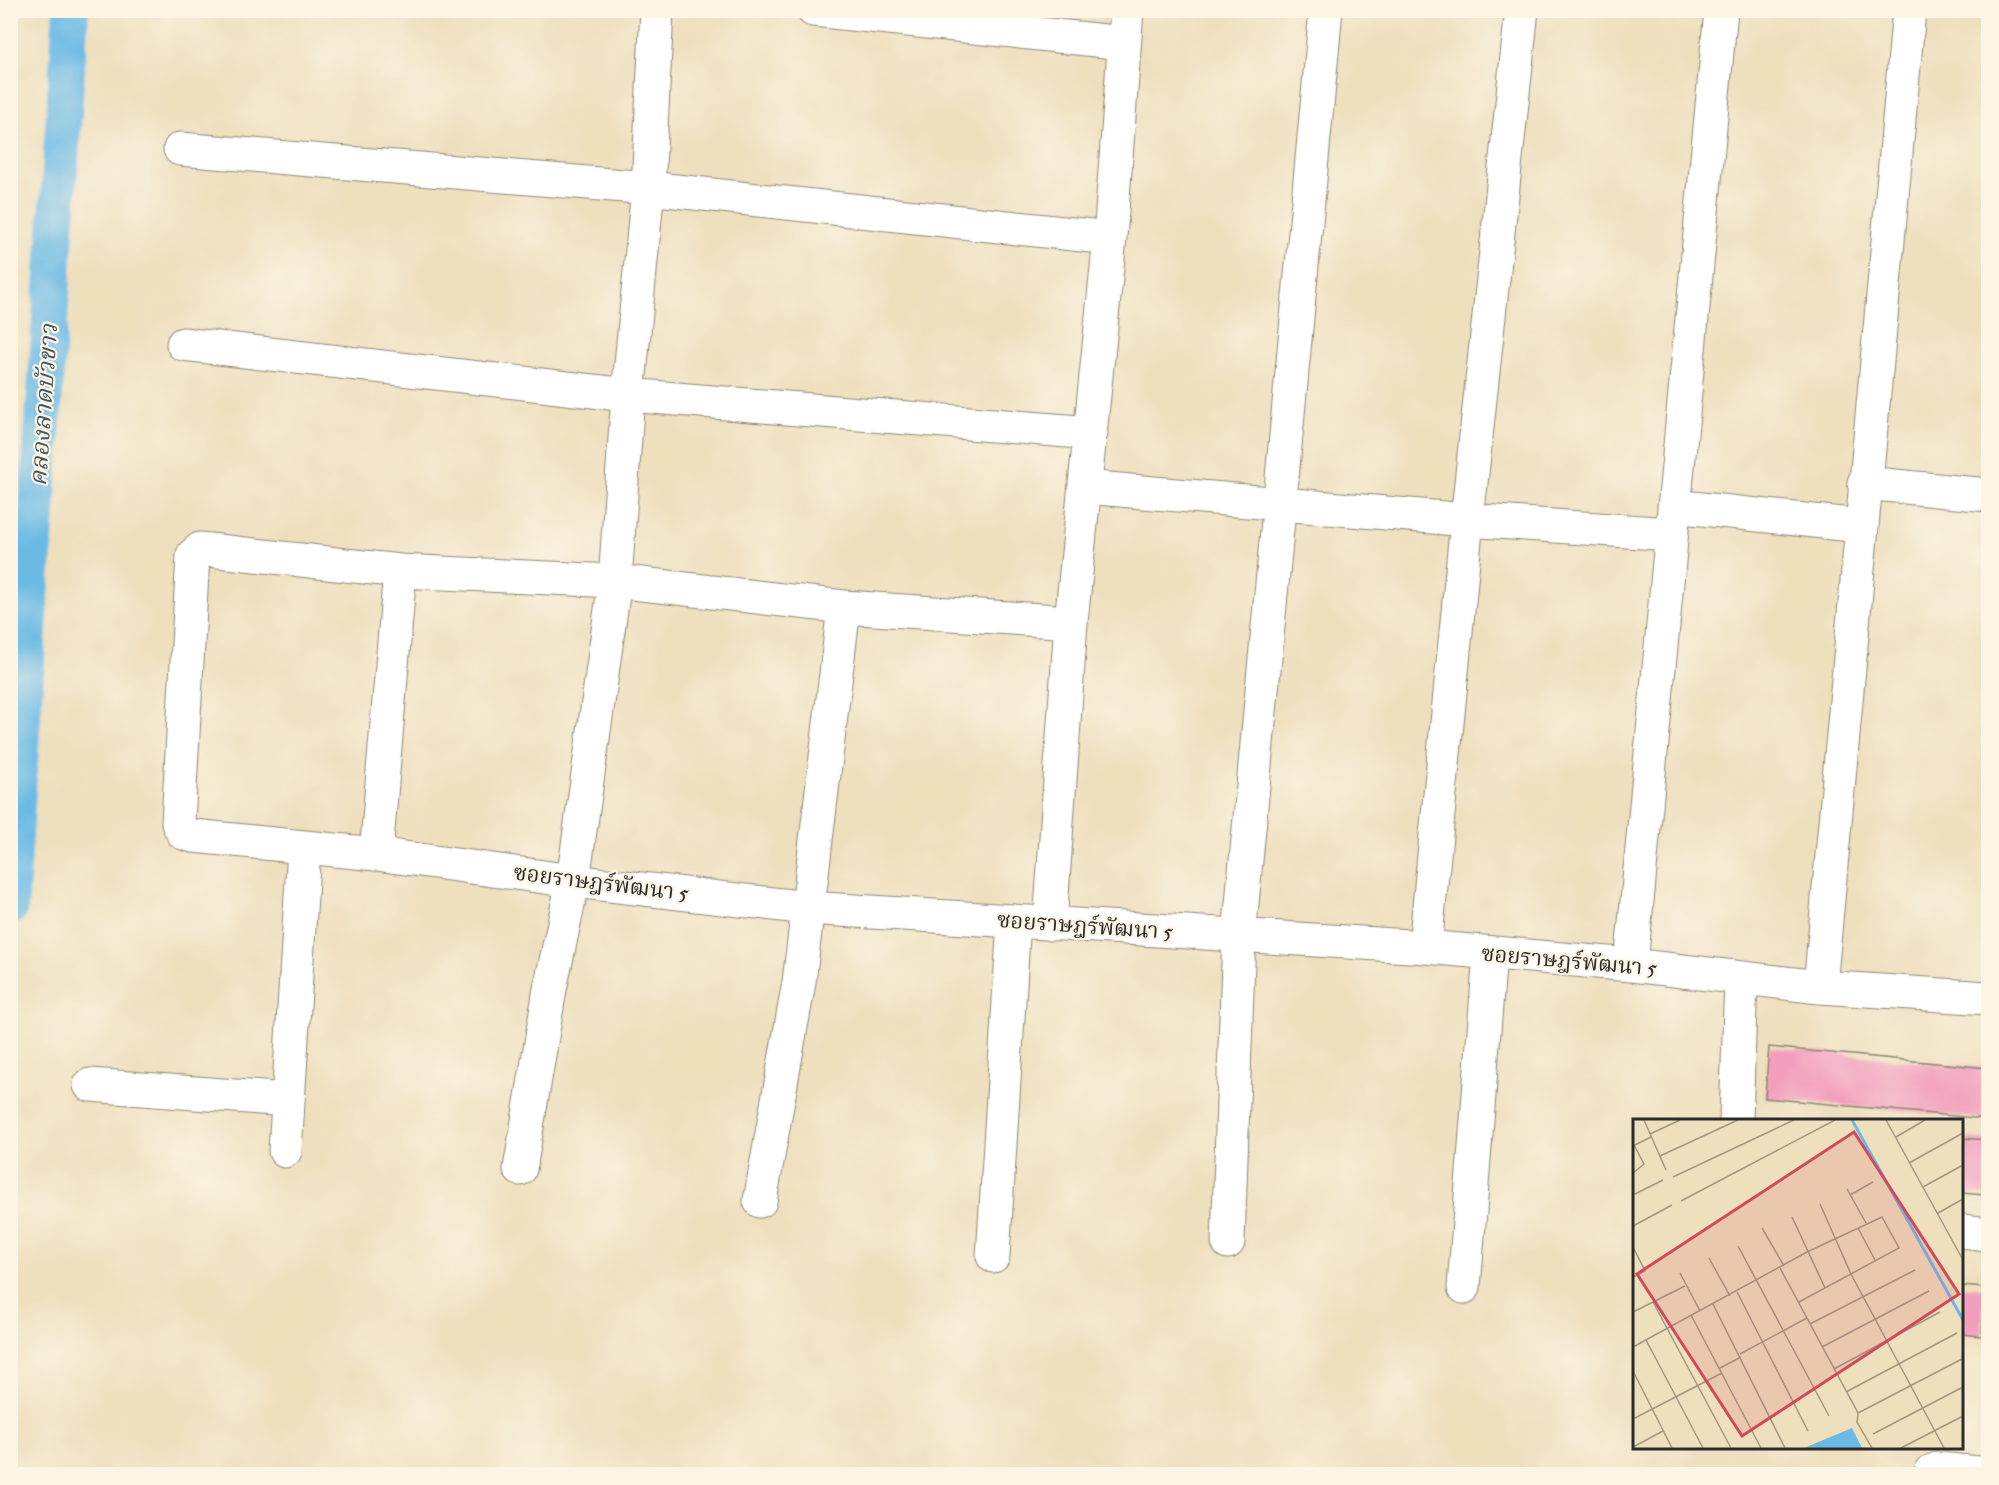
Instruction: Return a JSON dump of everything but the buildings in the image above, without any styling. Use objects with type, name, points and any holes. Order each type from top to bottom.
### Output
[{"type":"street","points":[[520,1168],[550,989],[573,881],[615,581],[628,395],[648,188],[657,10]]},
{"type":"street","points":[[813,10],[1124,43]]},
{"type":"street","points":[[1050,924],[1071,622],[1110,238],[1127,10]]},
{"type":"street","points":[[1228,1242],[1239,935],[1326,10]]},
{"type":"street","points":[[1425,947],[1467,520],[1522,10]]},
{"type":"street","points":[[1630,965],[1721,10]]},
{"type":"street","points":[[1820,987],[1860,526],[1909,10]]},
{"type":"street","points":[[180,149],[648,188],[1110,238]]},
{"type":"street","points":[[183,344],[628,395],[1091,432]]},
{"type":"street","points":[[1864,483],[1989,495]]},
{"type":"street","points":[[1085,487],[1467,520],[1672,520],[1860,526]]},
{"type":"street","name":"ซอยราษฎร์พัฒนา 5","points":[[400,571],[200,549],[195,551],[178,824],[183,833],[193,836],[376,854],[573,881],[808,908],[1425,947],[1630,965],[1741,980],[1989,998]]},
{"type":"street","points":[[376,854],[400,571],[615,581],[844,607],[1071,622]]},
{"type":"street","points":[[760,1201],[799,982],[844,607]]},
{"type":"street","points":[[285,1151],[304,848]]},
{"type":"street","points":[[993,1256],[1014,921]]},
{"type":"street","points":[[1464,1287],[1490,954]]},
{"type":"street","points":[[1736,1119],[1741,980]]},
{"type":"street","points":[[90,1085],[288,1100]]},
{"type":"street","points":[[1963,1231],[1989,1234]]},
{"type":"street","points":[[1930,1474],[1938,1469],[1989,1474]]},
{"type":"waterway","name":"คลองลาดบัวขาว","points":[[10,907],[71,10]]}]
